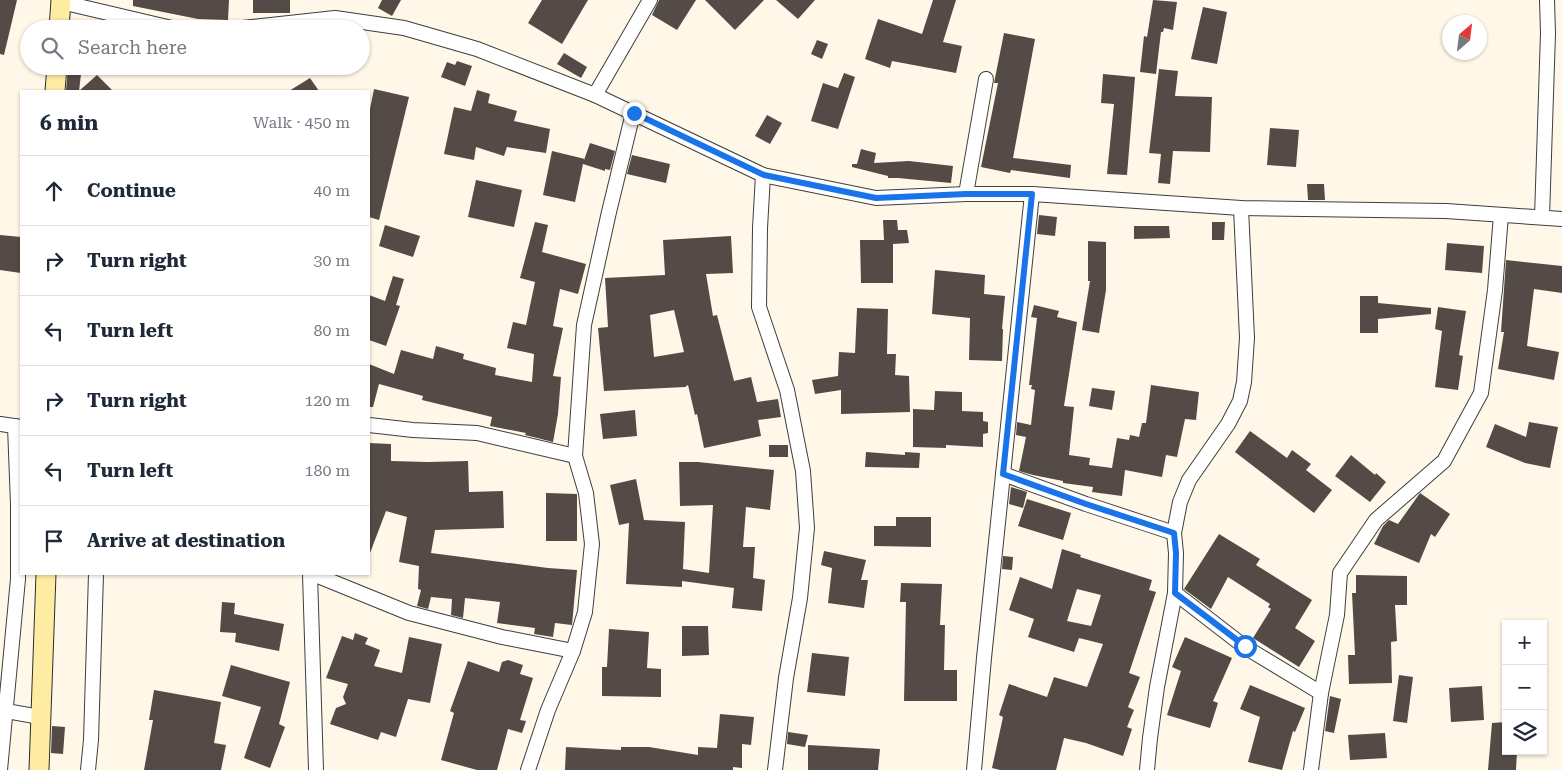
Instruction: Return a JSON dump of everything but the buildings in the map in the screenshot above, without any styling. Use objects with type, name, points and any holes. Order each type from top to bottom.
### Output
[{"type":"main road","points":[[60,20],[61,1]]},
{"type":"main road","points":[[55,90],[56,75]]},
{"type":"main road","points":[[40,770],[40,717],[46,575]]},
{"type":"street","points":[[595,95],[650,0]]},
{"type":"street","points":[[1542,217],[1548,33],[1547,0]]},
{"type":"street","points":[[61,1],[139,20]]},
{"type":"street","points":[[316,20],[335,18],[349,20]]},
{"type":"street","points":[[370,23],[404,28],[477,49],[595,95],[764,175],[876,198],[966,194],[1032,194],[1241,208],[1446,212],[1562,219]]},
{"type":"street","points":[[966,194],[986,79]]},
{"type":"street","points":[[528,770],[548,710],[573,652],[585,612],[592,544],[586,493],[575,456],[584,325],[609,212],[634,113]]},
{"type":"street","points":[[764,175],[760,228],[760,307],[787,390],[803,471],[807,528],[800,598],[786,678],[775,770]]},
{"type":"street","points":[[974,770],[1032,194]]},
{"type":"street","points":[[1148,770],[1150,738],[1157,688],[1175,593],[1176,553],[1174,533],[1180,502],[1188,480],[1228,424],[1240,401],[1244,382],[1247,338],[1241,208]]},
{"type":"street","points":[[1311,770],[1321,693],[1337,616],[1340,573],[1376,520],[1444,462],[1481,394],[1495,290],[1500,215]]},
{"type":"street","points":[[0,424],[18,426],[18,579],[2,711],[0,770]]},
{"type":"street","points":[[370,425],[413,430],[477,433],[575,456]]},
{"type":"street","points":[[1003,474],[1174,533]]},
{"type":"street","points":[[88,770],[91,740],[96,575]]},
{"type":"street","points":[[311,575],[316,770]]},
{"type":"street","points":[[314,575],[409,613],[502,637],[573,652]]},
{"type":"street","points":[[1175,593],[1245,646],[1321,693]]},
{"type":"street","points":[[2,711],[40,717]]},
{"type":"route","points":[[634,113],[764,175],[876,198],[966,194],[1032,194],[1003,474],[1174,533],[1176,553],[1175,593],[1245,646]]}]
